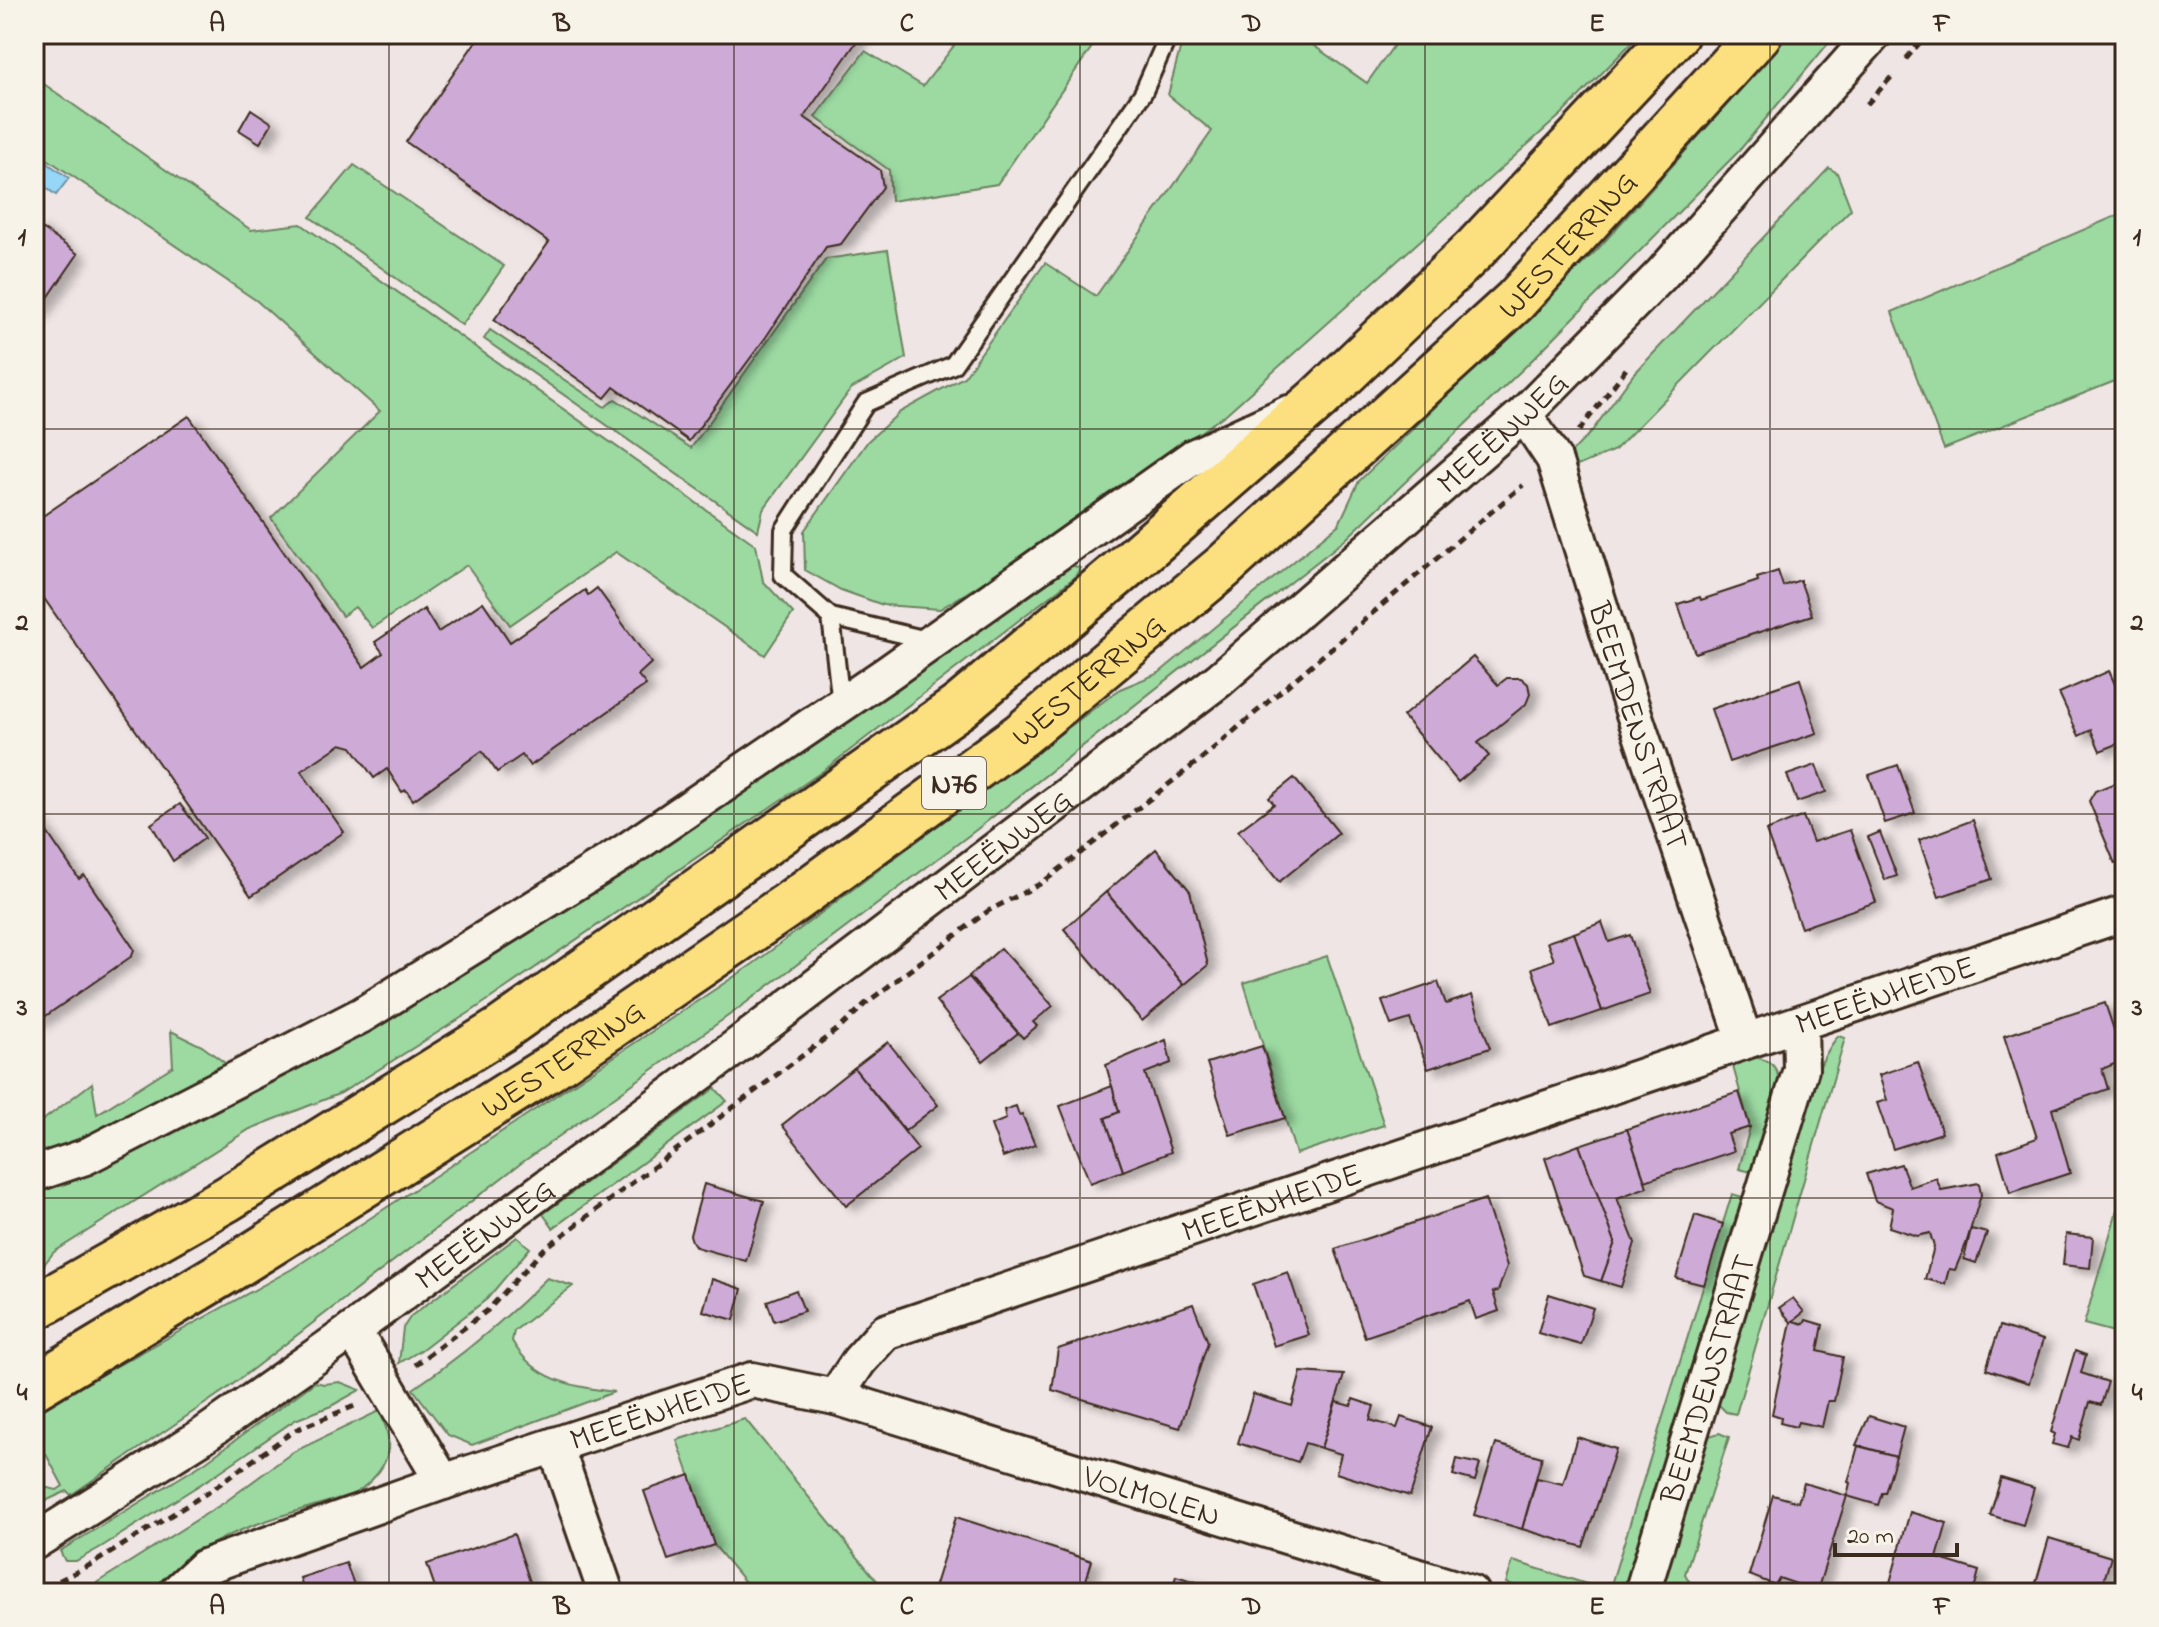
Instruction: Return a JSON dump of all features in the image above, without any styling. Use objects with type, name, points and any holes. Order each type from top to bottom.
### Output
[{"type":"highway","name":"WESTERRING","points":[[34,1308],[227,1199],[500,1030],[960,706],[1318,399],[1474,250],[1676,34]]},
{"type":"highway","name":"WESTERRING","points":[[34,1387],[235,1266],[550,1068],[785,907],[1021,735],[1223,567],[1515,301],[1759,34]]},
{"type":"street","name":"MEEËNWEG","points":[[34,1542],[201,1437],[353,1330],[740,1044],[1219,680],[1524,414],[1661,275],[1874,34]]},
{"type":"street","points":[[34,1174],[85,1157],[362,1015],[623,853],[932,642],[1193,457],[1318,399]]},
{"type":"street","name":"BEEMDENSTRAAT","points":[[1524,414],[1554,459],[1629,699],[1745,1041]]},
{"type":"street","name":"MEEËNHEIDE","points":[[176,1593],[204,1567],[443,1482],[752,1380],[835,1397],[859,1361],[885,1332],[2125,913]]},
{"type":"street","name":"BEEMDENSTRAAT","points":[[1642,1593],[1801,1069],[1800,1024]]},
{"type":"street","points":[[353,1330],[443,1482]]},
{"type":"street","name":"VOLMOLEN","points":[[835,1397],[1471,1593]]},
{"type":"street","points":[[555,1445],[606,1593]]},
{"type":"lane","points":[[932,642],[831,617],[783,575],[784,530],[866,403],[953,365],[1143,93],[1166,41],[1164,34]]},
{"type":"lane","points":[[831,617],[841,704]]},
{"type":"path","points":[[412,1367],[488,1310],[544,1249],[842,1026],[865,1004],[988,911],[1042,883],[1201,759],[1554,459]]},
{"type":"path","points":[[34,1593],[94,1563],[210,1491],[295,1430],[362,1402]]},
{"type":"green space","points":[[963,34],[1101,34],[997,184],[891,201],[889,170],[815,117],[865,51],[923,86]]},
{"type":"green space","points":[[1184,34],[1297,34],[1367,83],[1402,34],[1640,34],[1563,113],[1226,414],[1015,563],[940,609],[883,605],[841,590],[805,570],[804,531],[868,441],[900,412],[964,377],[1045,263],[1096,296],[1212,131],[1168,95]]},
{"type":"green space","points":[[1790,34],[1836,34],[1739,151],[1528,364],[1346,539],[976,830],[735,1011],[520,1164],[228,1388],[71,1495],[67,1491],[41,1503],[34,1497],[34,1485],[57,1490],[63,1486],[34,1432],[34,1412],[292,1269],[753,964],[1120,689],[1159,673],[1339,524],[1359,481],[1597,250]]},
{"type":"green space","points":[[34,77],[251,230],[301,224],[756,545],[763,581],[793,613],[765,655],[616,552],[510,625],[467,565],[372,628],[355,607],[342,616],[271,518],[380,411],[257,301],[34,150]]},
{"type":"green space","points":[[354,165],[504,266],[462,325],[310,217]]},
{"type":"green space","points":[[1829,168],[1837,173],[1851,209],[1615,450],[1575,467],[1567,457],[1592,431],[1633,375]]},
{"type":"green space","points":[[2125,212],[2125,377],[1944,449],[1892,312]]},
{"type":"green space","points":[[888,250],[906,358],[851,389],[763,510],[758,531],[484,339],[490,330],[605,407],[615,399],[691,448],[826,259]]},
{"type":"green space","points":[[1068,564],[1080,568],[1075,577],[823,771],[472,1011],[341,1093],[250,1129],[54,1252],[34,1277],[34,1190],[78,1175]]},
{"type":"green space","points":[[1327,956],[1384,1125],[1296,1154],[1244,983]]},
{"type":"green space","points":[[171,1031],[202,1046],[229,1066],[169,1102],[34,1157],[34,1127],[92,1083],[97,1114],[173,1066]]},
{"type":"green space","points":[[1838,1036],[1845,1038],[1736,1414],[1726,1412],[1718,1404],[1773,1213],[1811,1090],[1822,1061]]},
{"type":"green space","points":[[1749,1056],[1771,1064],[1779,1080],[1776,1106],[1756,1173],[1739,1169],[1750,1127],[1732,1063]]},
{"type":"green space","points":[[715,1088],[727,1101],[553,1228],[543,1214]]},
{"type":"green space","points":[[2125,1183],[2125,1335],[2084,1324]]},
{"type":"green space","points":[[1732,1194],[1749,1199],[1631,1585],[1623,1593],[1540,1593],[1506,1583],[1513,1561],[1609,1591]]},
{"type":"green space","points":[[517,1237],[530,1248],[487,1299],[421,1350],[399,1363],[403,1328],[411,1316]]},
{"type":"green space","points":[[547,1278],[573,1286],[514,1331],[512,1341],[521,1354],[543,1373],[569,1384],[614,1392],[472,1445],[448,1435],[413,1389],[483,1337]]},
{"type":"green space","points":[[315,1382],[340,1382],[360,1390],[295,1420],[101,1547],[76,1561],[65,1561],[60,1551],[204,1463]]},
{"type":"green space","points":[[379,1411],[388,1436],[387,1457],[376,1476],[356,1493],[246,1528],[220,1540],[195,1554],[153,1593],[90,1593],[90,1587],[225,1502],[293,1452]]},
{"type":"green space","points":[[745,1419],[887,1593],[754,1593],[714,1545],[677,1440]]},
{"type":"green space","points":[[1719,1433],[1729,1437],[1685,1574],[1696,1593],[1662,1593],[1706,1437]]},
{"type":"water","points":[[34,154],[69,178],[56,195],[34,179]]},
{"type":"building","points":[[481,34],[862,34],[804,117],[880,170],[883,187],[841,244],[826,247],[766,337],[689,441],[614,387],[605,398],[494,320],[549,242],[406,142]]},
{"type":"building","points":[[251,109],[272,123],[260,143],[239,130]]},
{"type":"building","points":[[34,223],[78,254],[34,318]]},
{"type":"building","points":[[189,416],[364,667],[383,653],[375,642],[424,609],[438,632],[483,602],[510,642],[585,590],[588,595],[597,588],[651,663],[638,675],[646,685],[530,766],[522,755],[497,772],[482,751],[413,800],[406,790],[402,792],[387,769],[374,778],[352,747],[341,744],[301,771],[344,832],[251,896],[34,584],[34,522]]},
{"type":"building","points":[[1778,571],[1783,586],[1800,580],[1812,615],[1695,653],[1678,604],[1700,597],[1701,600]]},
{"type":"building","points":[[1473,657],[1498,685],[1507,678],[1521,678],[1528,684],[1530,694],[1526,704],[1478,743],[1489,756],[1458,782],[1403,716]]},
{"type":"building","points":[[2109,671],[2118,691],[2125,688],[2125,741],[2100,751],[2091,730],[2079,736],[2059,693]]},
{"type":"building","points":[[1800,679],[1817,733],[1729,762],[1711,709]]},
{"type":"building","points":[[1816,765],[1826,792],[1797,802],[1787,775]]},
{"type":"building","points":[[1898,765],[1915,813],[1885,823],[1869,775]]},
{"type":"building","points":[[1294,778],[1339,833],[1279,882],[1238,831],[1274,804],[1269,798]]},
{"type":"building","points":[[2125,779],[2125,860],[2115,864],[2089,801],[2095,791]]},
{"type":"building","points":[[180,804],[205,838],[173,861],[151,824]]},
{"type":"building","points":[[34,813],[79,879],[84,875],[134,949],[132,956],[34,1024]]},
{"type":"building","points":[[1803,816],[1813,842],[1850,830],[1876,902],[1801,928],[1766,831]]},
{"type":"building","points":[[1973,820],[1992,879],[1939,897],[1919,840]]},
{"type":"building","points":[[1880,832],[1897,876],[1885,880],[1868,837]]},
{"type":"building","points":[[1156,849],[1190,891],[1208,965],[1184,985],[1106,892]]},
{"type":"building","points":[[1106,892],[1184,985],[1142,1021],[1064,929]]},
{"type":"building","points":[[1602,922],[1609,942],[1630,935],[1650,994],[1602,1011],[1574,933]]},
{"type":"building","points":[[1574,933],[1602,1011],[1552,1028],[1532,968],[1554,960],[1547,942]]},
{"type":"building","points":[[1001,948],[1053,1006],[1033,1022],[1037,1026],[1023,1038],[969,976]]},
{"type":"building","points":[[969,977],[1018,1033],[983,1061],[936,1001]]},
{"type":"building","points":[[1438,982],[1446,1004],[1472,995],[1490,1048],[1428,1069],[1410,1019],[1391,1025],[1382,1001]]},
{"type":"building","points":[[2105,1003],[2124,1060],[2102,1069],[2108,1089],[2052,1109],[2070,1173],[2010,1193],[1998,1152],[2037,1138],[2004,1036]]},
{"type":"building","points":[[1166,1040],[1171,1063],[1145,1073],[1171,1152],[1123,1171],[1105,1118],[1119,1112],[1106,1065]]},
{"type":"building","points":[[888,1042],[938,1105],[905,1131],[854,1068]]},
{"type":"building","points":[[1262,1046],[1285,1118],[1230,1135],[1207,1063]]},
{"type":"building","points":[[1918,1062],[1942,1133],[1893,1149],[1877,1103],[1887,1100],[1879,1075]]},
{"type":"building","points":[[854,1068],[918,1149],[846,1206],[782,1125]]},
{"type":"building","points":[[1112,1086],[1119,1112],[1105,1118],[1123,1171],[1090,1183],[1060,1106]]},
{"type":"building","points":[[1739,1092],[1750,1127],[1728,1134],[1734,1151],[1645,1181],[1627,1129]]},
{"type":"building","points":[[1016,1106],[1035,1145],[1003,1157],[991,1125],[1006,1119],[1004,1110]]},
{"type":"building","points":[[1627,1129],[1647,1187],[1617,1198],[1635,1243],[1621,1287],[1601,1281],[1615,1242],[1579,1145]]},
{"type":"building","points":[[1579,1145],[1615,1242],[1601,1281],[1584,1276],[1545,1158]]},
{"type":"building","points":[[1901,1164],[1910,1187],[1936,1178],[1941,1190],[1979,1183],[1981,1195],[1966,1244],[1955,1270],[1949,1269],[1945,1284],[1925,1279],[1934,1247],[1930,1233],[1917,1236],[1889,1227],[1893,1208],[1875,1201],[1866,1174]]},
{"type":"building","points":[[704,1184],[764,1201],[746,1261],[696,1247],[692,1241],[690,1235]]},
{"type":"building","points":[[1485,1199],[1507,1266],[1498,1291],[1493,1292],[1499,1311],[1476,1319],[1470,1301],[1365,1337],[1335,1249]]},
{"type":"building","points":[[1695,1215],[1723,1224],[1704,1285],[1676,1278]]},
{"type":"building","points":[[1971,1229],[1987,1233],[1976,1263],[1964,1259]]},
{"type":"building","points":[[2066,1234],[2093,1237],[2090,1268],[2063,1265]]},
{"type":"building","points":[[1288,1272],[1309,1335],[1274,1346],[1253,1284]]},
{"type":"building","points":[[712,1279],[742,1289],[734,1320],[703,1311]]},
{"type":"building","points":[[796,1290],[804,1311],[774,1321],[767,1301]]},
{"type":"building","points":[[1549,1294],[1593,1308],[1581,1345],[1538,1333]]},
{"type":"building","points":[[1793,1298],[1804,1312],[1793,1321],[1804,1324],[1806,1320],[1823,1325],[1818,1351],[1843,1357],[1834,1401],[1828,1401],[1822,1427],[1798,1422],[1796,1427],[1780,1423],[1781,1417],[1772,1414],[1791,1322],[1779,1308]]},
{"type":"building","points":[[1193,1304],[1208,1342],[1180,1428],[1052,1390],[1058,1349]]},
{"type":"building","points":[[2000,1326],[2043,1340],[2029,1383],[1986,1369]]},
{"type":"building","points":[[2075,1351],[2086,1355],[2081,1373],[2108,1382],[2101,1405],[2090,1402],[2079,1440],[2072,1437],[2068,1448],[2052,1444],[2055,1434],[2051,1432]]},
{"type":"building","points":[[1301,1372],[1344,1375],[1321,1448],[1305,1443],[1298,1462],[1238,1443],[1253,1394],[1292,1406]]},
{"type":"building","points":[[1353,1399],[1374,1406],[1370,1420],[1397,1428],[1401,1417],[1432,1427],[1410,1496],[1336,1473],[1341,1454],[1321,1448],[1336,1402],[1351,1406]]},
{"type":"building","points":[[1869,1416],[1904,1427],[1896,1456],[1856,1445]]},
{"type":"building","points":[[1577,1437],[1616,1449],[1583,1547],[1522,1529],[1537,1478],[1563,1484]]},
{"type":"building","points":[[1496,1444],[1542,1457],[1522,1529],[1474,1515]]},
{"type":"building","points":[[1858,1446],[1896,1456],[1885,1493],[1882,1493],[1878,1505],[1847,1496]]},
{"type":"building","points":[[1457,1459],[1480,1464],[1475,1481],[1453,1475]]},
{"type":"building","points":[[690,1475],[714,1545],[668,1560],[644,1491]]},
{"type":"building","points":[[2001,1478],[2034,1488],[2023,1525],[1990,1515]]},
{"type":"building","points":[[1804,1483],[1847,1496],[1817,1591],[1779,1578],[1775,1585],[1749,1575],[1773,1495],[1798,1502]]},
{"type":"building","points":[[1910,1512],[1947,1523],[1937,1558],[1979,1571],[1973,1593],[1887,1593]]},
{"type":"building","points":[[956,1517],[1092,1561],[1082,1593],[950,1593],[934,1588]]},
{"type":"building","points":[[514,1534],[531,1585],[509,1593],[437,1593],[427,1564]]},
{"type":"building","points":[[2049,1538],[2111,1557],[2100,1593],[2033,1593]]},
{"type":"building","points":[[346,1563],[357,1593],[305,1593],[300,1578]]},
{"type":"building","points":[[1176,1576],[1233,1593],[1171,1593]]}]
